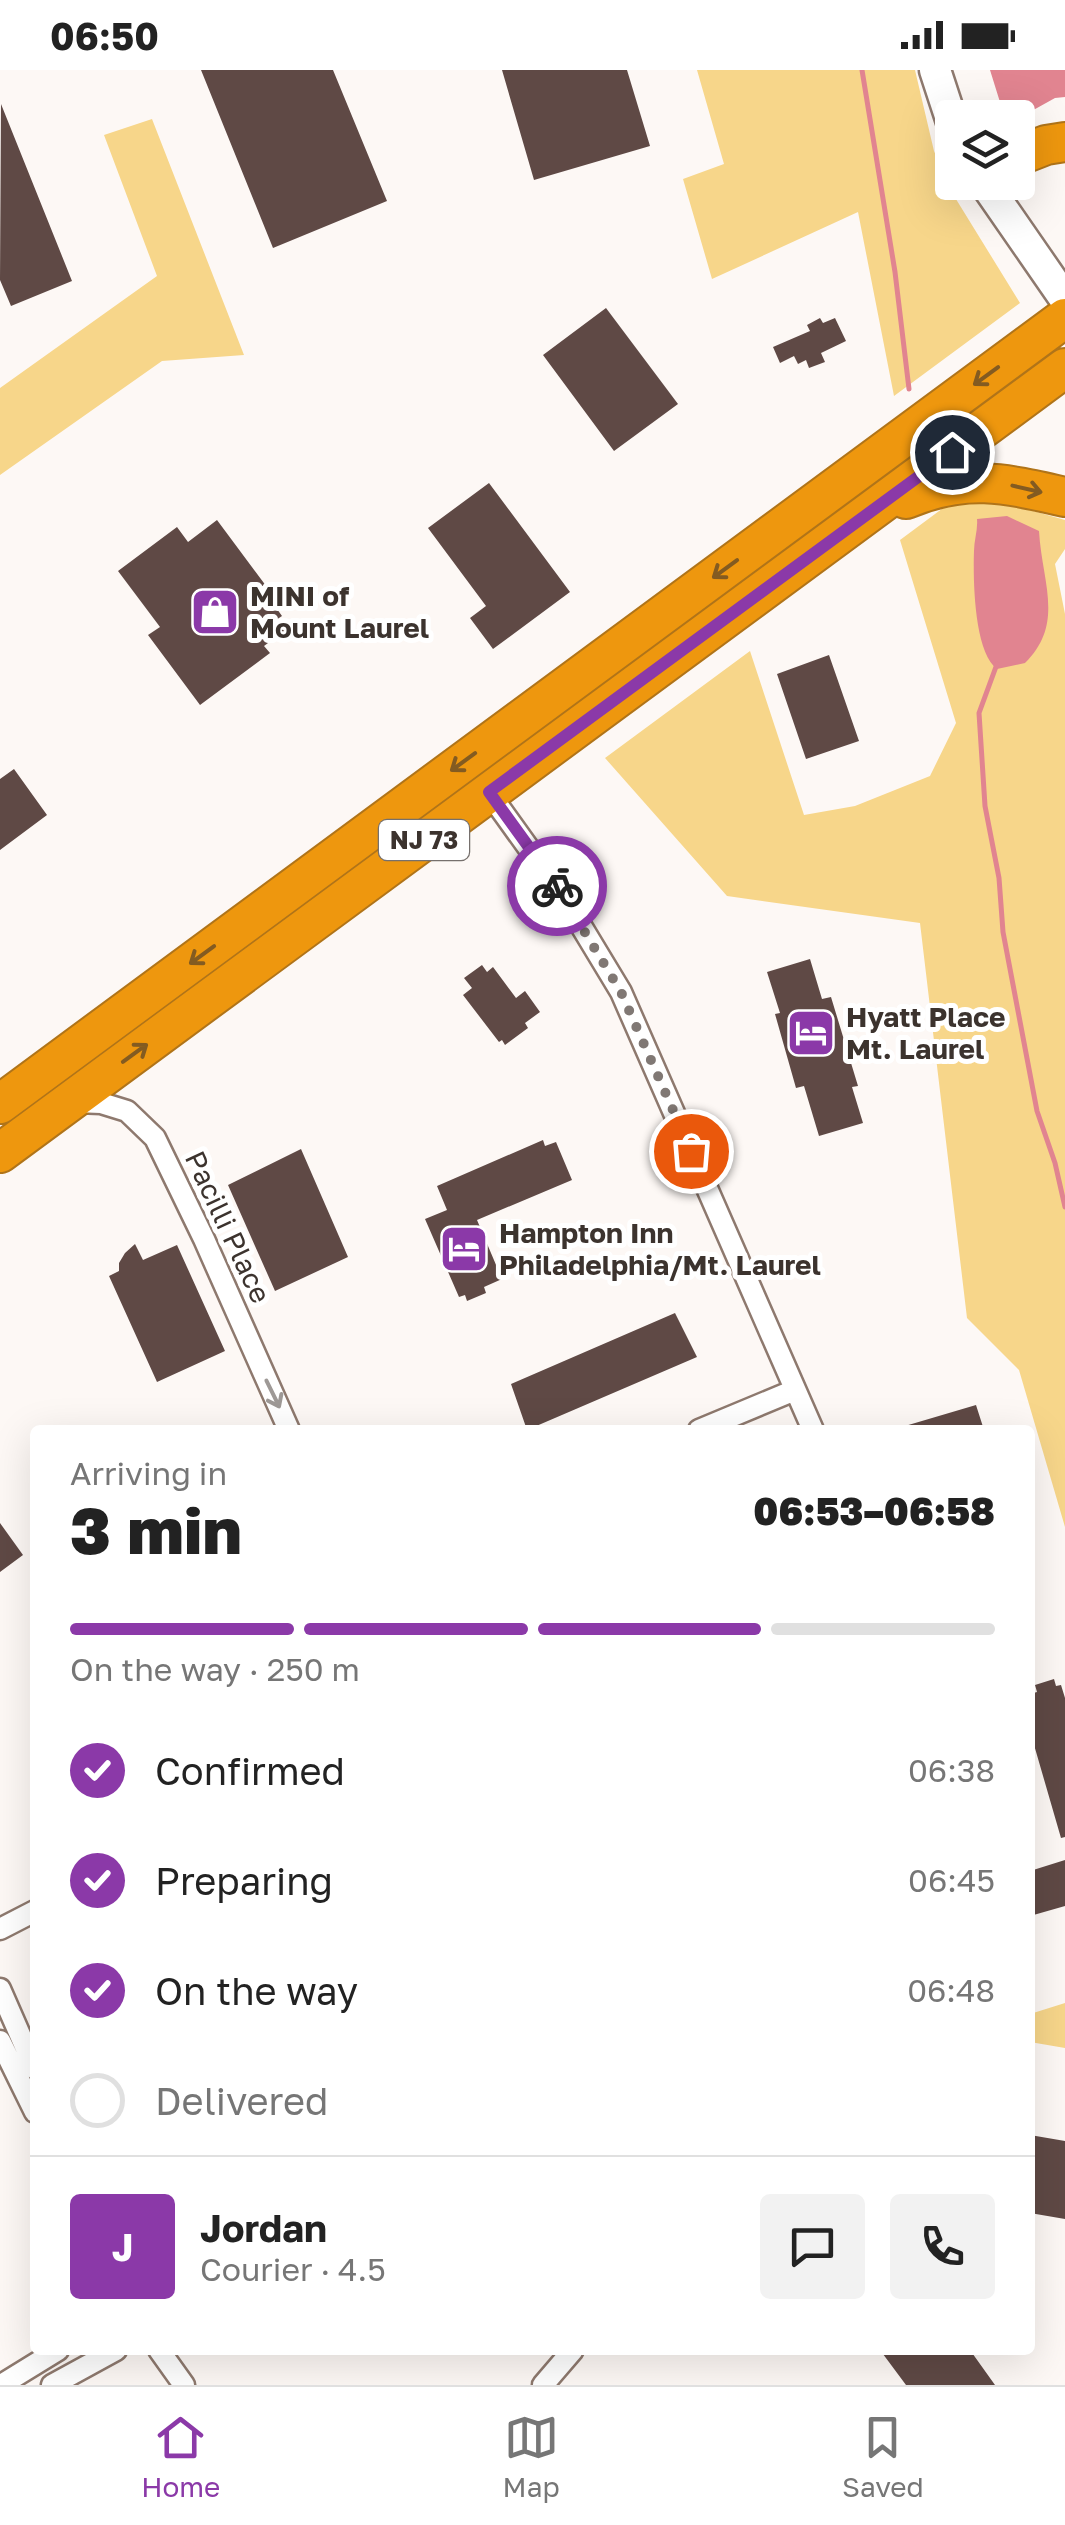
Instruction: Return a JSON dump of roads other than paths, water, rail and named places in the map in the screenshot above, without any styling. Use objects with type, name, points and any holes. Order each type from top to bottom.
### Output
[{"type":"highway","points":[[1035,149],[1065,142]]},
{"type":"highway","name":"NJ 73","points":[[0,1104],[1065,318]]},
{"type":"highway","name":"NJ 73","points":[[0,1153],[1065,368]]},
{"type":"highway","points":[[866,514],[935,487],[960,482],[1014,485],[1065,497]]},
{"type":"street","points":[[935,70],[945,100]]},
{"type":"street","points":[[997,200],[1065,298]]},
{"type":"street","points":[[489,792],[564,896],[621,992],[810,1425]]},
{"type":"street","name":"Pacilli Place","points":[[68,1102],[101,1102],[136,1118],[155,1138],[286,1425]]},
{"type":"street","points":[[711,1425],[796,1390]]},
{"type":"street","points":[[0,1930],[30,1914]]},
{"type":"street","points":[[0,1989],[30,2058]]},
{"type":"street","points":[[0,2041],[30,2102]]},
{"type":"street","points":[[0,2385],[50,2355]]},
{"type":"street","points":[[52,2385],[107,2355]]},
{"type":"street","points":[[163,2355],[184,2385]]},
{"type":"street","points":[[543,2385],[569,2355]]},
{"type":"waterway","points":[[862,70],[895,272],[909,389]]},
{"type":"waterway","points":[[997,664],[979,713],[985,806],[999,878],[1003,932],[1037,1111],[1065,1207]]},
{"type":"place","name":"MINI of Mount Laurel","points":[[215,612]]},
{"type":"place","name":"Hyatt Place Mt. Laurel","points":[[811,1033]]},
{"type":"place","name":"Hampton Inn Philadelphia/Mt. Laurel","points":[[464,1249]]}]
